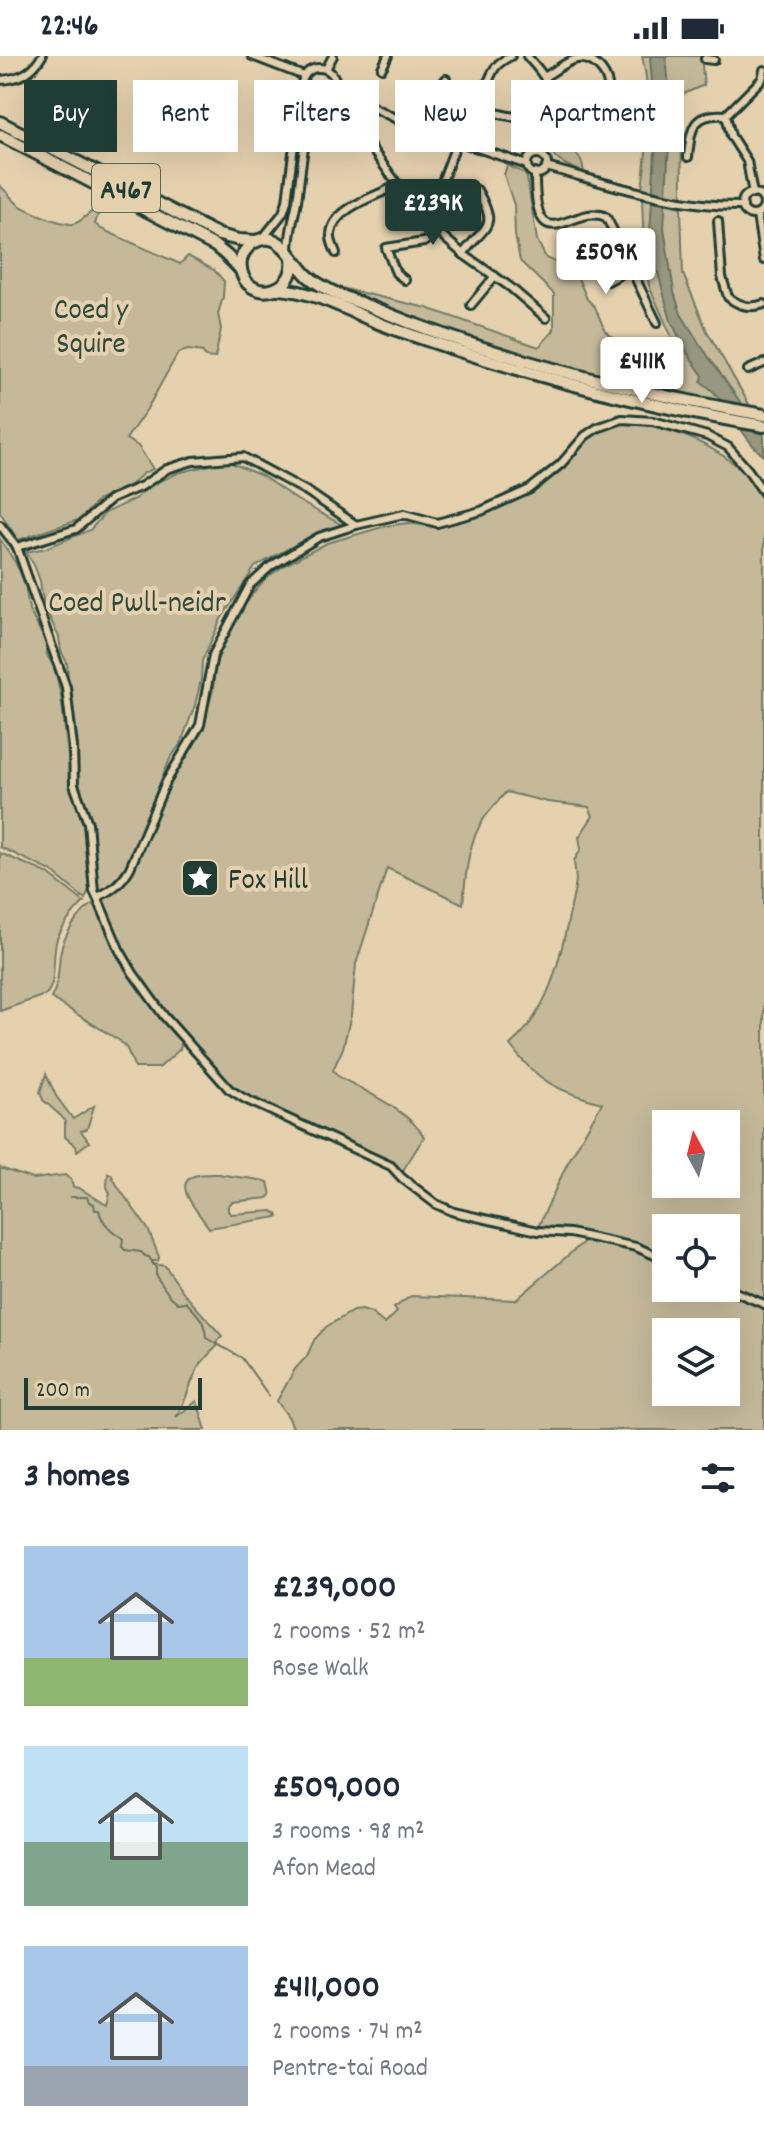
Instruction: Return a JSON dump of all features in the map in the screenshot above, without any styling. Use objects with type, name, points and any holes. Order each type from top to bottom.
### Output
[{"type":"main road","name":"A467","points":[[0,122],[219,235],[239,240],[259,240]]},
{"type":"main road","name":"A467","points":[[0,135],[215,246],[241,270]]},
{"type":"main road","points":[[259,240],[277,241],[312,280],[323,287],[446,336],[542,367],[761,420],[712,417],[632,401],[539,377],[395,329],[310,294],[255,288],[248,284],[241,270],[243,253],[259,240]]},
{"type":"main road","points":[[278,289],[291,274],[290,255]]},
{"type":"street","points":[[0,80],[24,76],[42,56]]},
{"type":"street","points":[[252,56],[304,76]]},
{"type":"street","points":[[326,69],[333,56]]},
{"type":"street","points":[[488,80],[493,69],[511,56]]},
{"type":"street","points":[[527,56],[544,77],[549,98],[540,154]]},
{"type":"street","points":[[382,68],[391,57]]},
{"type":"street","points":[[544,77],[577,59],[600,67],[606,80]]},
{"type":"street","points":[[705,60],[714,60]]},
{"type":"street","points":[[303,80],[314,68],[326,69],[336,80]]},
{"type":"street","points":[[688,157],[694,124],[702,117],[726,115],[763,80],[764,70]]},
{"type":"street","points":[[726,115],[731,136],[747,161],[753,194]]},
{"type":"street","points":[[689,144],[700,146]]},
{"type":"street","points":[[259,240],[283,213],[293,152]]},
{"type":"street","points":[[290,255],[290,227],[304,152]]},
{"type":"street","points":[[374,152],[438,232],[546,318]]},
{"type":"street","points":[[416,207],[440,187],[453,152]]},
{"type":"street","points":[[487,152],[527,165]]},
{"type":"street","points":[[540,154],[530,156],[529,170],[541,172],[546,167]]},
{"type":"street","points":[[540,154],[545,159],[546,167]]},
{"type":"street","points":[[546,167],[675,201],[743,206]]},
{"type":"street","points":[[535,173],[534,195],[541,219],[547,223],[558,225],[599,214],[606,217],[629,261],[628,270],[609,284],[594,264]]},
{"type":"street","points":[[336,253],[330,237],[340,215],[398,185]]},
{"type":"street","points":[[463,254],[483,232],[489,220],[488,209],[477,190]]},
{"type":"street","points":[[753,194],[759,195],[764,202],[763,209],[757,215],[746,212],[743,206],[745,198],[753,194]]},
{"type":"street","points":[[757,215],[764,260]]},
{"type":"street","points":[[718,221],[723,287],[728,297],[742,306],[764,304]]},
{"type":"street","points":[[405,280],[396,273],[386,248],[424,242],[438,232]]},
{"type":"street","points":[[628,270],[634,275],[657,323]]},
{"type":"street","points":[[471,305],[495,276]]},
{"type":"street","points":[[520,311],[527,303]]},
{"type":"street","points":[[748,370],[764,363]]},
{"type":"street","points":[[97,897],[112,889],[130,868],[166,782],[200,725],[213,655],[250,585],[271,566],[319,537],[356,525],[404,514],[437,523],[481,511],[530,489],[546,478],[585,436],[622,419],[653,421],[707,436],[728,447],[764,493]]},
{"type":"street","points":[[17,547],[76,529],[111,499],[142,486],[167,469],[193,461],[243,457],[308,492],[356,525]]},
{"type":"street","points":[[0,525],[17,547],[66,687],[74,785],[88,823],[94,891],[133,973],[164,1016],[229,1089],[391,1166],[436,1204],[454,1212],[538,1231],[570,1233],[636,1247],[652,1254]]},
{"type":"street","points":[[740,1294],[764,1304]]},
{"type":"green space","points":[[642,56],[701,56],[704,85],[684,94],[684,80],[646,80]]},
{"type":"green space","points":[[552,152],[575,152],[584,172],[565,164]]},
{"type":"green space","points":[[646,152],[682,152],[682,198],[642,190]]},
{"type":"green space","points":[[507,165],[524,173],[527,178],[537,240],[546,258],[575,271],[605,331],[658,372],[672,373],[682,360],[649,286],[642,198],[681,207],[683,274],[707,331],[754,413],[678,399],[505,351],[341,288],[427,308],[539,347],[554,330],[554,294],[520,261],[514,205],[504,175]]},
{"type":"green space","name":"Coed y Squire","points":[[0,186],[23,207],[68,224],[76,223],[92,211],[99,211],[95,224],[101,229],[180,264],[188,256],[214,270],[224,281],[218,314],[221,329],[215,358],[205,357],[203,352],[188,350],[178,353],[147,409],[126,439],[138,446],[153,469],[130,485],[97,501],[81,519],[18,540],[0,512]]},
{"type":"green space","points":[[624,422],[663,429],[703,444],[722,455],[753,482],[764,499],[764,1300],[740,1289],[740,1214],[652,1214],[652,1250],[577,1231],[537,1229],[567,1164],[602,1103],[550,1083],[529,1068],[510,1045],[537,1013],[554,975],[574,893],[574,861],[581,849],[579,837],[593,816],[589,807],[506,792],[485,817],[474,837],[463,904],[387,868],[356,964],[351,1015],[343,1048],[333,1070],[338,1076],[397,1110],[424,1137],[402,1172],[394,1164],[230,1087],[134,972],[102,899],[125,881],[135,864],[166,787],[202,729],[213,690],[215,665],[236,619],[266,578],[327,543],[386,526],[408,523],[435,527],[487,511],[543,484],[583,442],[599,430]]},
{"type":"green space","name":"Coed Pwll-neidr","points":[[227,461],[262,476],[342,525],[318,532],[255,567],[221,619],[202,661],[195,705],[181,743],[170,759],[130,864],[117,882],[101,894],[95,872],[91,826],[75,760],[67,663],[44,606],[40,581],[26,552],[46,548],[90,530],[105,513],[136,498],[151,485],[178,473]]},
{"type":"green space","points":[[0,539],[25,582],[29,610],[46,642],[47,655],[55,669],[72,790],[81,806],[89,838],[91,885],[85,899],[51,871],[0,847]]},
{"type":"green space","points":[[0,853],[47,873],[84,902],[57,939],[49,990],[45,995],[0,1011]]},
{"type":"green space","points":[[95,902],[136,984],[182,1041],[180,1049],[159,1068],[135,1068],[120,1041],[51,998],[64,940],[78,918]]},
{"type":"green space","points":[[46,1074],[56,1096],[73,1119],[94,1106],[87,1129],[81,1131],[89,1142],[77,1151],[76,1146],[65,1137],[65,1121],[43,1100],[40,1092]]},
{"type":"green space","points":[[0,1168],[33,1179],[65,1175],[73,1187],[107,1205],[110,1193],[108,1173],[111,1174],[148,1229],[159,1257],[158,1261],[152,1261],[153,1264],[165,1266],[186,1296],[222,1336],[199,1366],[176,1417],[197,1401],[206,1430],[0,1430]]},
{"type":"green space","points":[[220,1174],[268,1182],[271,1195],[268,1198],[232,1202],[228,1206],[231,1214],[272,1211],[278,1217],[209,1228],[190,1201],[185,1186],[187,1180],[194,1176]]},
{"type":"green space","points":[[587,1239],[641,1250],[652,1255],[652,1302],[740,1302],[740,1295],[764,1306],[764,1430],[294,1430],[277,1401],[314,1340],[326,1327],[353,1311],[371,1313],[385,1324],[397,1312],[394,1308],[411,1296],[516,1300]]},
{"type":"shaded area","points":[[650,56],[666,56],[668,80],[652,80]]},
{"type":"shaded area","points":[[655,152],[668,152],[664,228],[674,292],[681,314],[699,343],[764,436],[764,456],[719,398],[701,382],[703,376],[671,321],[650,233]]},
{"type":"waterway","points":[[71,1197],[87,1197],[108,1227],[123,1238],[122,1247],[125,1250],[141,1252],[149,1257],[156,1268],[156,1276],[169,1295],[178,1303],[186,1302],[200,1318],[206,1338],[242,1358],[269,1396]]},
{"type":"place","name":"Fox Hill","points":[[200,878]]}]
